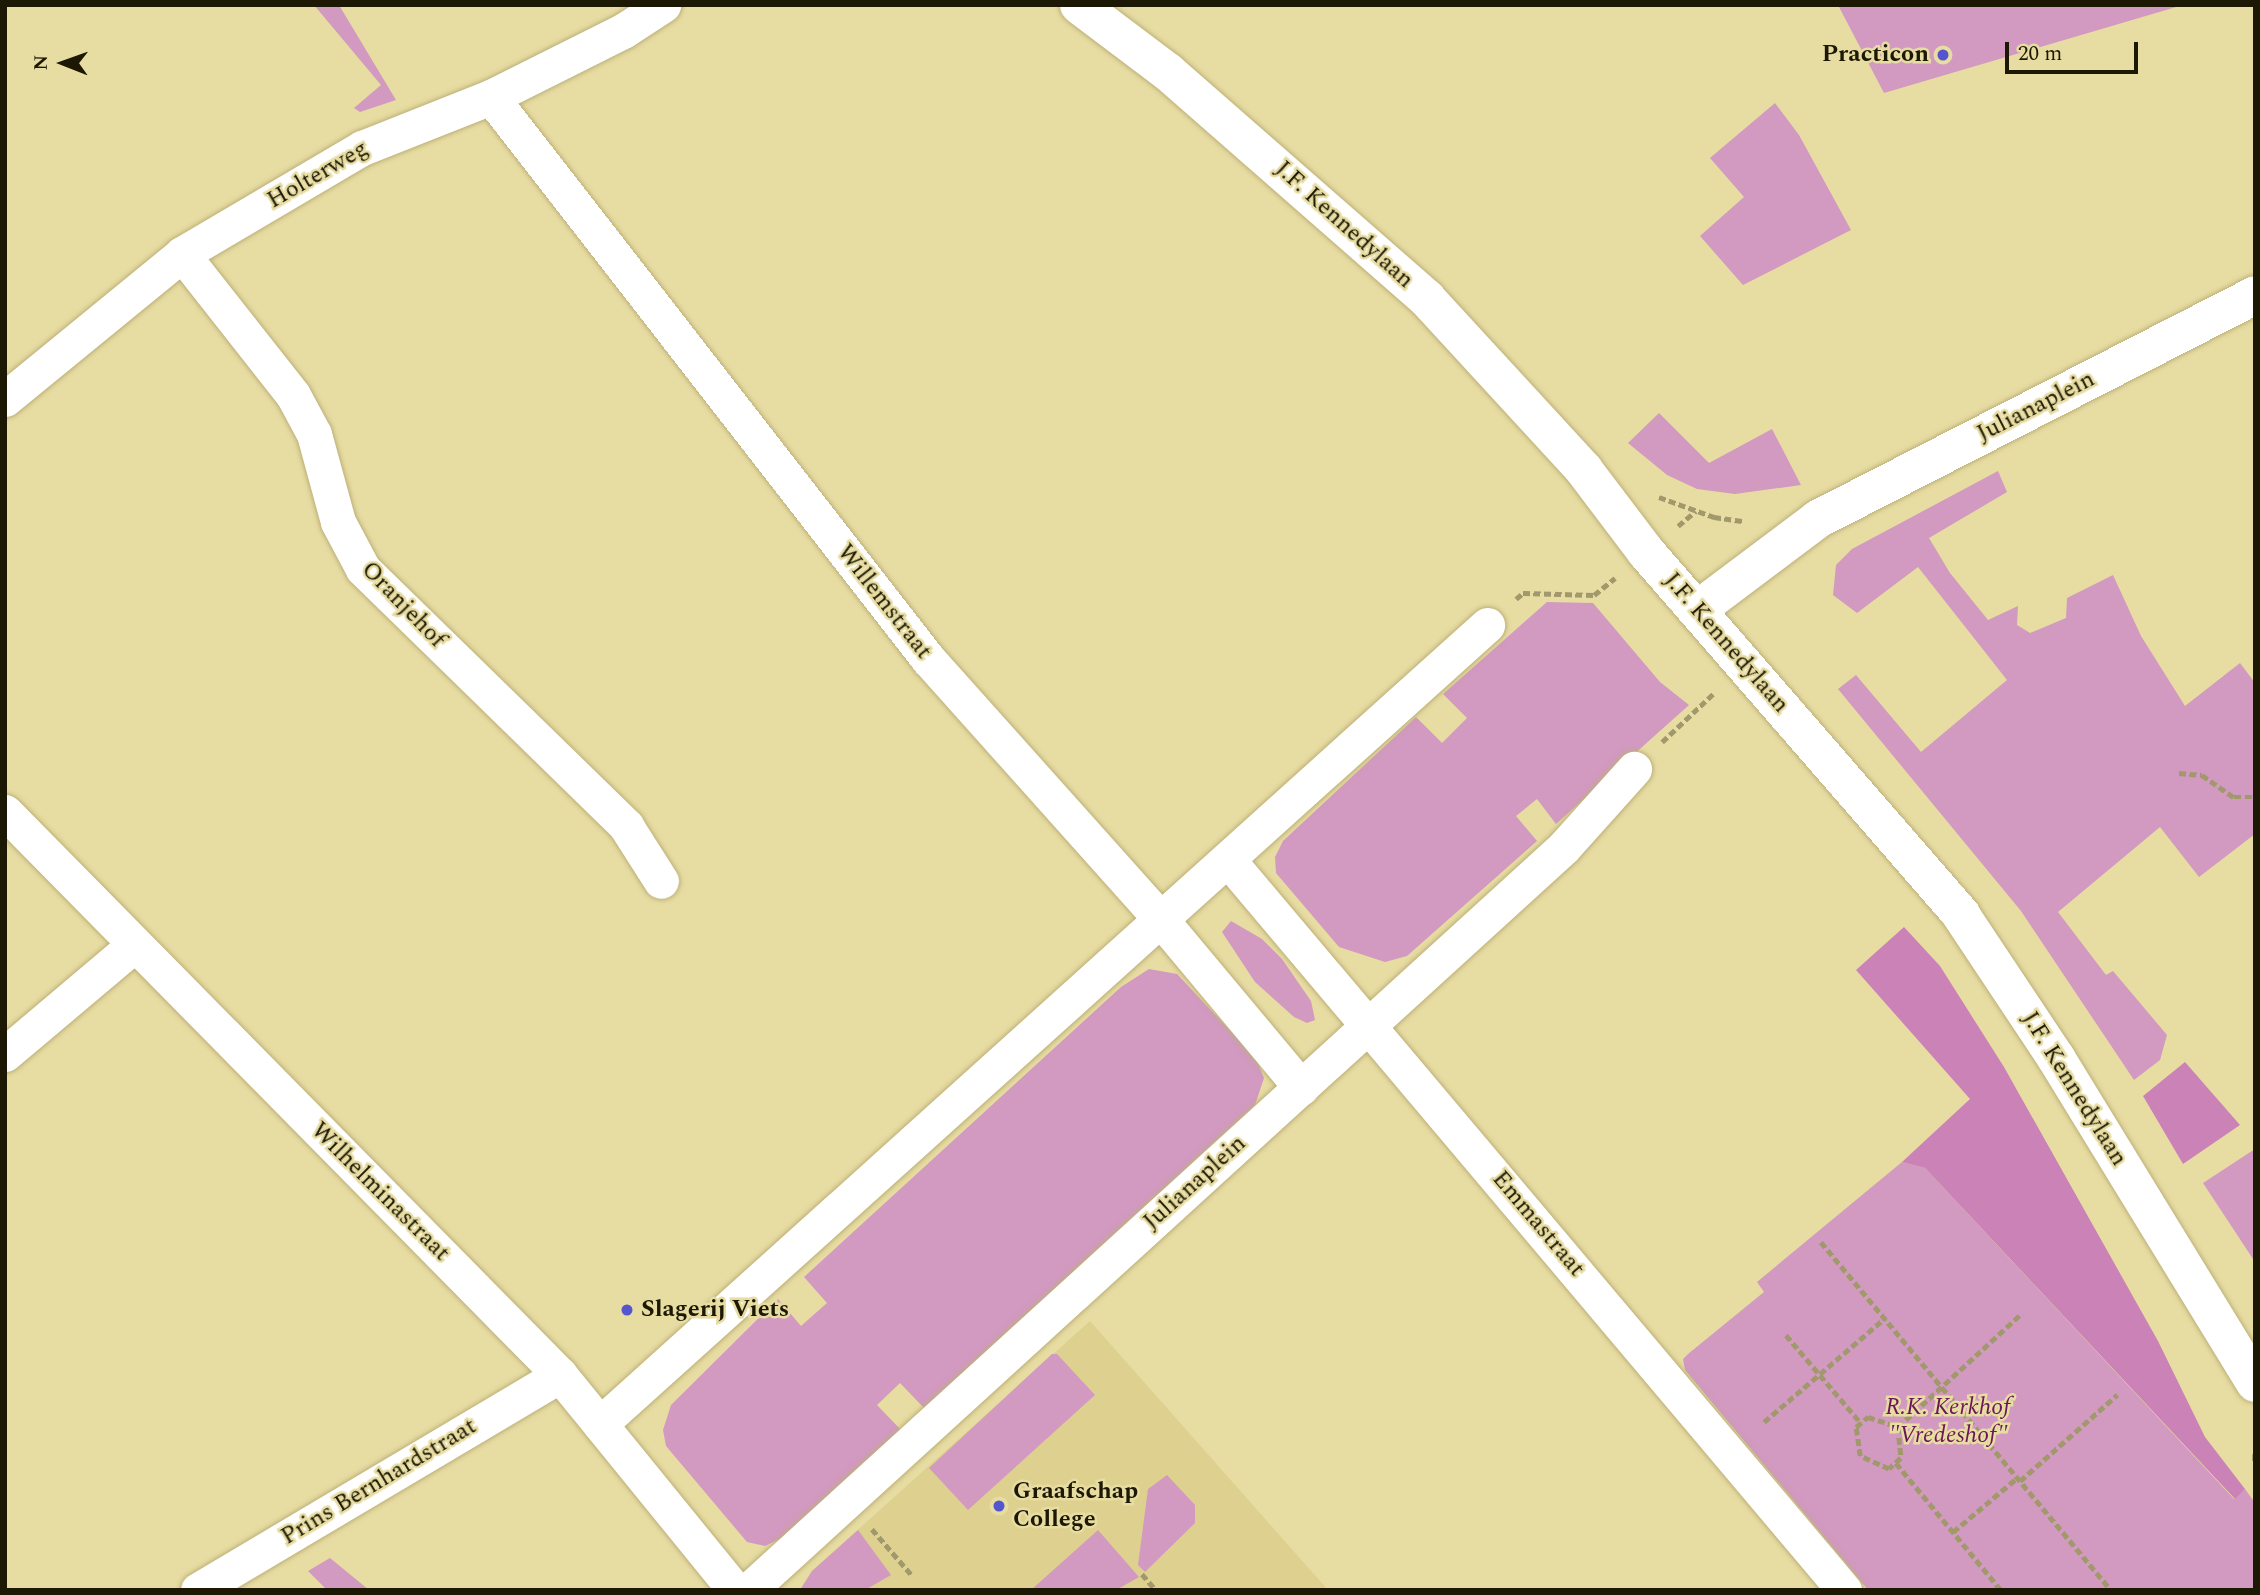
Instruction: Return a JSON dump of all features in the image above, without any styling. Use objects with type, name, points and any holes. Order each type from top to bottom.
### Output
[{"type":"main road","name":"J.F. Kennedylaan","points":[[1079,5],[1168,72],[1427,299],[1584,470],[1646,552],[1961,915],[2056,1058],[2255,1383]]},
{"type":"main road","name":"Julianaplein","points":[[1697,610],[1818,519],[2255,295]]},
{"type":"street","name":"Holterweg","points":[[5,399],[182,254],[362,148],[491,97],[623,31],[663,5]]},
{"type":"street","name":"Willemstraat","points":[[491,97],[928,659],[1162,921],[1301,1087]]},
{"type":"street","name":"Oranjehof","points":[[182,254],[293,395],[313,434],[338,522],[363,569],[625,826],[662,881]]},
{"type":"street","points":[[600,1424],[1229,861],[1487,625]]},
{"type":"street","name":"Julianaplein","points":[[749,1590],[1564,847],[1634,769]]},
{"type":"street","name":"Wilhelminastraat","points":[[5,812],[560,1375],[735,1590]]},
{"type":"street","name":"Emmastraat","points":[[1229,861],[1370,1024],[1844,1590]]},
{"type":"street","points":[[5,1054],[135,944]]},
{"type":"street","name":"Prins Bernhardstraat","points":[[198,1590],[560,1375]]},
{"type":"path","points":[[1646,492],[1714,517],[1748,522]]},
{"type":"path","points":[[2179,773],[2202,775],[2234,797],[2255,797]]},
{"type":"path","points":[[1821,1242],[2111,1590]]},
{"type":"path","points":[[1898,1427],[2022,1314]]},
{"type":"path","points":[[1763,1422],[1885,1318]]},
{"type":"path","points":[[1786,1335],[1861,1423]]},
{"type":"path","points":[[1953,1532],[2117,1395]]},
{"type":"path","points":[[1868,1418],[1898,1427],[1901,1458],[1889,1469],[1860,1456],[1856,1427],[1861,1423],[1868,1418]]},
{"type":"path","points":[[2255,1454],[2255,1464]]},
{"type":"path","points":[[1896,1463],[2001,1590]]},
{"type":"path","points":[[847,1501],[911,1574]]},
{"type":"path","points":[[1142,1574],[1156,1590]]},
{"type":"shaded area","points":[[1904,927],[1940,966],[2004,1067],[2158,1341],[2205,1437],[2245,1489],[2235,1499],[1925,1168],[1902,1162],[1970,1099],[1856,970]]},
{"type":"shaded area","points":[[2185,1062],[2240,1125],[2183,1164],[2143,1096]]},
{"type":"shaded area","name":"Graafschap College","points":[[1090,1321],[1328,1590],[800,1590],[812,1571]]},
{"type":"green space","points":[[314,5],[339,5],[396,100],[360,112],[354,108],[381,85]]},
{"type":"green space","name":"Practicon","points":[[1838,5],[2183,5],[1884,93]]},
{"type":"green space","points":[[1775,103],[1799,135],[1851,230],[1743,285],[1700,236],[1744,197],[1710,158]]},
{"type":"green space","points":[[1659,413],[1709,463],[1772,429],[1801,485],[1735,494],[1697,489],[1667,475],[1628,443]]},
{"type":"green space","points":[[1998,471],[2007,492],[1929,538],[1950,573],[1988,620],[2018,606],[2017,625],[2030,633],[2066,618],[2067,598],[2113,575],[2141,636],[2185,706],[2240,663],[2255,683],[2255,834],[2199,877],[2160,827],[2058,912],[2106,975],[2113,971],[2167,1035],[2160,1060],[2134,1080],[2021,911],[1838,689],[1856,675],[1921,752],[2007,680],[1918,567],[1857,613],[1833,595],[1836,565],[1852,549]]},
{"type":"green space","points":[[1547,602],[1593,603],[1660,682],[1689,705],[1556,824],[1537,799],[1516,816],[1537,841],[1407,956],[1385,962],[1339,947],[1276,873],[1275,857],[1283,841],[1416,717],[1442,743],[1467,718],[1443,694]]},
{"type":"green space","points":[[1231,921],[1262,939],[1282,959],[1311,1001],[1315,1020],[1307,1023],[1294,1017],[1255,982],[1222,932]]},
{"type":"green space","points":[[1149,969],[1177,974],[1256,1058],[1264,1078],[1255,1105],[924,1408],[900,1383],[877,1405],[901,1430],[784,1537],[765,1546],[747,1542],[666,1446],[663,1430],[671,1405],[778,1299],[801,1326],[827,1303],[804,1277],[1121,987]]},
{"type":"green space","points":[[2255,1149],[2255,1262],[2203,1183]]},
{"type":"green space","name":"R.K. Kerkhof \"Vredeshof\"","points":[[1902,1162],[1925,1168],[2234,1499],[2245,1489],[2255,1503],[2255,1590],[1868,1590],[1685,1370],[1683,1359],[1688,1354],[1764,1292],[1757,1282]]},
{"type":"green space","points":[[1052,1354],[1057,1354],[1095,1395],[968,1510],[929,1468]]},
{"type":"green space","points":[[1167,1475],[1195,1505],[1195,1523],[1145,1572],[1138,1565],[1148,1489]]},
{"type":"green space","points":[[858,1530],[891,1575],[865,1590],[800,1590],[812,1571]]},
{"type":"green space","points":[[1098,1530],[1139,1577],[1116,1590],[1031,1590]]},
{"type":"green space","points":[[330,1558],[369,1590],[327,1590],[308,1571]]},
{"type":"place","name":"Practicon","points":[[1943,55]]},
{"type":"place","name":"Slagerij Viets","points":[[627,1310]]},
{"type":"place","name":"Graafschap College","points":[[999,1506]]}]
